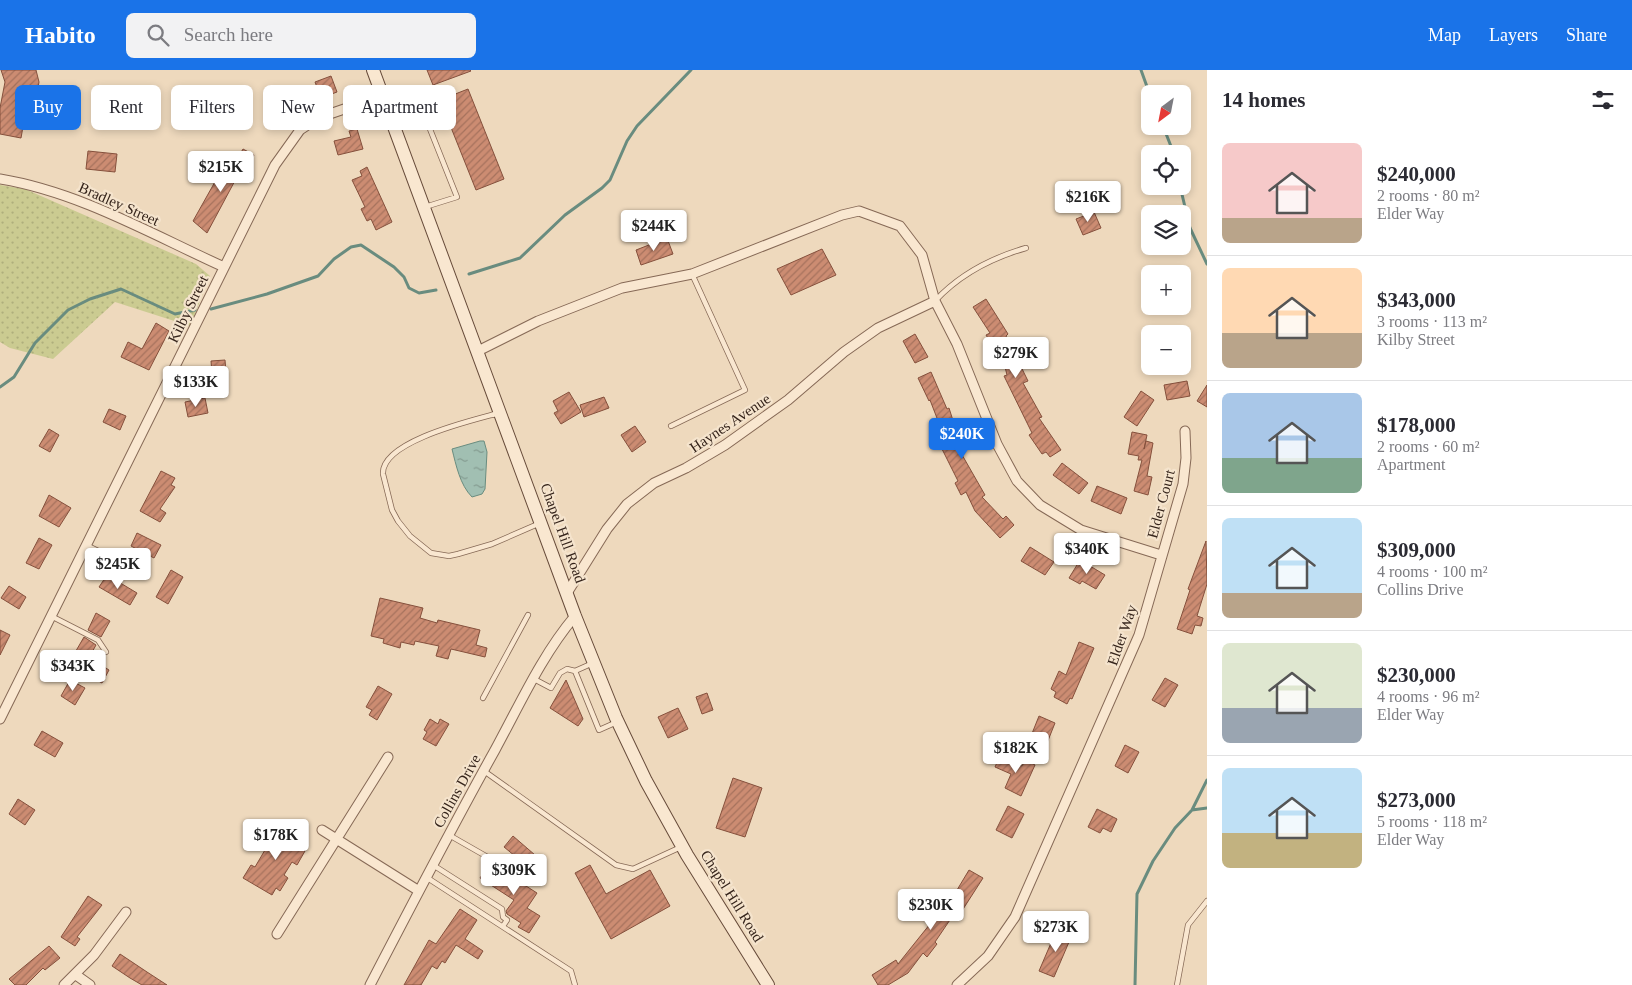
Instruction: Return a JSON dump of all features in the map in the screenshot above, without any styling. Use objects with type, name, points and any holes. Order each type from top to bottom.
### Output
[{"type":"main road","name":"Chapel Hill Road","points":[[373,70],[378,85]]},
{"type":"main road","name":"Chapel Hill Road","points":[[396,130],[575,616],[618,722],[646,781],[682,846],[768,985]]},
{"type":"street","name":"Kilby Street","points":[[0,719],[275,165],[300,130],[318,118],[343,109]]},
{"type":"street","name":"Bradley Street","points":[[0,179],[47,189],[73,198],[224,267]]},
{"type":"street","points":[[478,352],[538,321],[622,288],[692,274],[842,215],[859,212],[900,226],[922,254],[935,301],[957,344],[997,444],[1017,481],[1040,505],[1081,530],[1161,555]]},
{"type":"street","name":"Haynes Avenue","points":[[567,592],[607,529],[627,504],[654,483],[686,468],[725,445],[788,400],[844,352],[878,328],[935,301]]},
{"type":"street","name":"Elder Court","points":[[1161,555],[1183,484],[1186,458],[1184,432]]},
{"type":"street","name":"Elder Way","points":[[957,985],[988,956],[1001,939],[1033,879],[1139,635],[1161,555]]},
{"type":"street","name":"Collins Drive","points":[[370,985],[448,835],[534,679],[560,634],[575,616]]},
{"type":"street","points":[[277,934],[335,838],[388,757]]},
{"type":"street","points":[[322,830],[419,892]]},
{"type":"street","points":[[64,985],[76,975],[126,912]]},
{"type":"street","points":[[76,975],[90,985]]},
{"type":"lane","points":[[424,208],[457,197],[430,130]]},
{"type":"lane","points":[[935,301],[948,288],[979,267],[1026,248]]},
{"type":"lane","points":[[671,426],[745,390],[692,274]]},
{"type":"lane","points":[[501,413],[434,432],[399,450],[388,459],[383,468],[383,474],[392,510],[410,536],[423,548],[431,553],[448,556],[492,544],[541,523]]},
{"type":"lane","points":[[86,545],[139,572]]},
{"type":"lane","points":[[483,698],[528,615]]},
{"type":"lane","points":[[51,616],[98,640],[106,652]]},
{"type":"lane","points":[[534,679],[551,688],[560,674],[568,669],[575,671],[594,663]]},
{"type":"lane","points":[[575,671],[599,730],[618,722]]},
{"type":"lane","points":[[484,770],[616,865],[632,868],[682,846]]},
{"type":"lane","points":[[448,835],[506,867]]},
{"type":"lane","points":[[433,865],[502,909],[503,917],[507,920],[503,926]]},
{"type":"lane","points":[[426,877],[571,972],[575,985]]},
{"type":"lane","points":[[1176,985],[1188,925],[1207,901]]},
{"type":"green space","points":[[0,185],[25,189],[196,264],[210,276],[190,326],[115,302],[53,359],[10,348],[0,342]]},
{"type":"water","points":[[484,441],[487,452],[485,489],[482,494],[472,497],[461,481],[452,449]]},
{"type":"building","points":[[1,70],[36,70],[38,85],[15,85],[15,130],[22,130],[21,138],[0,134],[0,108],[5,82]]},
{"type":"building","points":[[427,70],[471,71],[433,85]]},
{"type":"building","points":[[331,76],[337,92],[333,94],[333,85],[316,85],[315,82]]},
{"type":"building","points":[[468,89],[504,179],[476,190],[452,130],[456,130],[456,94]]},
{"type":"building","points":[[357,130],[363,149],[338,155],[334,141],[351,137],[349,131]]},
{"type":"building","points":[[243,149],[254,155],[240,177],[238,175],[207,233],[193,221],[216,180],[223,183]]},
{"type":"building","points":[[88,151],[117,154],[115,172],[86,169]]},
{"type":"building","points":[[367,167],[392,222],[376,230],[371,219],[367,221],[361,209],[365,207],[352,180],[362,176],[360,171]]},
{"type":"building","points":[[1094,212],[1101,228],[1083,235],[1076,219]]},
{"type":"building","points":[[667,238],[673,254],[641,265],[636,250]]},
{"type":"building","points":[[822,249],[836,275],[791,295],[777,269]]},
{"type":"building","points":[[986,299],[1008,334],[1006,336],[1028,381],[1023,383],[1042,417],[1039,418],[1061,450],[1050,457],[1046,452],[1042,454],[1029,435],[1032,433],[1004,376],[1007,375],[1005,367],[986,335],[990,333],[973,307]]},
{"type":"building","points":[[156,323],[169,331],[149,370],[121,357],[128,342],[142,349]]},
{"type":"building","points":[[915,334],[928,357],[915,363],[903,341]]},
{"type":"building","points":[[225,360],[227,384],[213,386],[211,361]]},
{"type":"building","points":[[931,372],[947,409],[949,408],[956,430],[966,450],[961,453],[985,495],[982,497],[1003,519],[1006,516],[1014,525],[1000,538],[975,511],[966,492],[961,495],[955,483],[958,481],[941,447],[947,444],[930,400],[918,378]]},
{"type":"building","points":[[1187,381],[1190,396],[1167,400],[1164,385]]},
{"type":"building","points":[[1207,385],[1207,407],[1197,401]]},
{"type":"building","points":[[1141,391],[1154,400],[1137,426],[1124,417]]},
{"type":"building","points":[[569,392],[581,412],[561,424],[554,413],[558,411],[553,401]]},
{"type":"building","points":[[604,397],[609,408],[584,417],[580,405]]},
{"type":"building","points":[[205,398],[208,413],[188,417],[185,402]]},
{"type":"building","points":[[109,409],[126,416],[120,430],[103,422]]},
{"type":"building","points":[[635,426],[646,442],[632,452],[621,435]]},
{"type":"building","points":[[49,429],[59,435],[50,452],[39,446]]},
{"type":"building","points":[[1132,432],[1147,435],[1144,449],[1146,441],[1153,443],[1147,476],[1152,477],[1148,495],[1134,491],[1142,460],[1138,460],[1139,456],[1128,454]]},
{"type":"building","points":[[1062,463],[1088,483],[1079,494],[1053,475]]},
{"type":"building","points":[[161,471],[175,478],[171,485],[175,487],[160,509],[166,513],[160,522],[140,511]]},
{"type":"building","points":[[1097,486],[1127,498],[1121,514],[1091,501]]},
{"type":"building","points":[[49,495],[71,508],[59,527],[39,516]]},
{"type":"building","points":[[137,533],[161,545],[154,558],[131,546]]},
{"type":"building","points":[[39,538],[52,545],[39,569],[26,563]]},
{"type":"building","points":[[1206,541],[1207,584],[1197,616],[1203,618],[1201,626],[1195,625],[1192,634],[1177,629],[1190,590],[1188,589]]},
{"type":"building","points":[[1030,547],[1054,562],[1045,575],[1021,561]]},
{"type":"building","points":[[1080,560],[1105,575],[1096,589],[1082,581],[1080,584],[1069,578]]},
{"type":"building","points":[[171,570],[183,577],[168,604],[156,597]]},
{"type":"building","points":[[107,575],[137,593],[130,605],[99,587]]},
{"type":"building","points":[[9,586],[26,597],[19,609],[1,598]]},
{"type":"building","points":[[380,598],[423,608],[420,618],[437,623],[438,620],[480,630],[476,645],[487,648],[485,657],[451,649],[448,659],[436,656],[439,646],[415,641],[414,645],[401,642],[400,648],[383,643],[384,639],[371,636]]},
{"type":"building","points":[[96,613],[110,621],[101,637],[88,630]]},
{"type":"building","points":[[0,630],[10,635],[0,655]]},
{"type":"building","points":[[84,637],[96,645],[86,663],[73,656]]},
{"type":"building","points":[[1079,642],[1094,648],[1072,699],[1070,698],[1067,704],[1054,697],[1056,692],[1051,689],[1059,671],[1066,675]]},
{"type":"building","points":[[101,665],[109,670],[102,683],[93,678]]},
{"type":"building","points":[[1165,678],[1178,685],[1165,707],[1152,700]]},
{"type":"building","points":[[70,680],[85,688],[75,705],[61,696]]},
{"type":"building","points":[[566,680],[583,719],[578,726],[550,708]]},
{"type":"building","points":[[378,686],[392,694],[377,720],[369,715],[372,710],[366,707]]},
{"type":"building","points":[[707,693],[713,710],[702,714],[696,697]]},
{"type":"building","points":[[678,708],[688,729],[668,738],[658,717]]},
{"type":"building","points":[[1039,716],[1055,723],[1047,743],[1031,736]]},
{"type":"building","points":[[430,719],[438,724],[440,719],[449,724],[436,746],[423,739],[427,732],[424,730]]},
{"type":"building","points":[[42,731],[63,743],[55,757],[34,745]]},
{"type":"building","points":[[1125,745],[1139,752],[1128,773],[1115,766]]},
{"type":"building","points":[[1000,756],[1022,766],[1025,760],[1035,765],[1021,796],[1005,788],[1011,774],[995,767]]},
{"type":"building","points":[[733,778],[762,788],[745,837],[716,828]]},
{"type":"building","points":[[18,799],[35,810],[25,825],[9,814]]},
{"type":"building","points":[[1008,806],[1024,814],[1012,838],[996,830]]},
{"type":"building","points":[[1097,809],[1117,819],[1111,832],[1103,828],[1100,833],[1088,827]]},
{"type":"building","points":[[277,825],[305,842],[301,849],[305,851],[297,865],[292,862],[284,875],[288,878],[280,891],[276,888],[272,895],[243,878],[251,865],[255,867],[272,838],[270,837]]},
{"type":"building","points":[[513,836],[535,855],[526,865],[504,847]]},
{"type":"building","points":[[490,863],[537,893],[527,908],[540,916],[529,933],[518,927],[521,923],[507,914],[506,911],[514,900],[480,878]]},
{"type":"building","points":[[590,865],[606,894],[650,870],[670,906],[611,939],[575,873]]},
{"type":"building","points":[[969,870],[983,878],[958,917],[954,914],[935,942],[937,944],[927,957],[923,953],[908,973],[888,985],[878,985],[872,975],[896,960],[898,964],[930,924],[928,923],[933,915],[928,912],[935,902],[939,905],[945,896],[951,900]]},
{"type":"building","points":[[88,896],[102,905],[77,937],[80,939],[75,946],[61,937]]},
{"type":"building","points":[[460,909],[477,920],[465,939],[483,951],[478,959],[456,945],[445,963],[442,961],[437,969],[432,966],[421,985],[404,985],[429,940],[436,944]]},
{"type":"building","points":[[1057,929],[1072,935],[1054,977],[1039,971]]},
{"type":"building","points":[[49,946],[60,958],[45,970],[43,968],[26,985],[15,985],[9,979]]},
{"type":"building","points":[[120,954],[167,985],[142,985],[130,978],[112,966]]},
{"type":"waterway","points":[[469,274],[520,258],[565,215],[602,188],[610,180],[627,141],[637,126],[691,70]]},
{"type":"waterway","points":[[1141,70],[1146,85]]},
{"type":"waterway","points":[[1167,135],[1170,145]]},
{"type":"waterway","points":[[1182,195],[1190,228],[1207,264]]},
{"type":"waterway","points":[[211,309],[267,294],[318,276],[334,259],[351,247],[361,245],[394,267],[404,277],[409,288],[419,293],[436,290]]},
{"type":"waterway","points":[[0,387],[14,377],[35,343],[68,310],[90,299],[121,289],[175,314],[195,310]]},
{"type":"waterway","points":[[1135,985],[1137,894],[1153,861],[1175,828],[1192,810],[1207,780]]},
{"type":"waterway","points":[[1192,810],[1207,808]]}]
